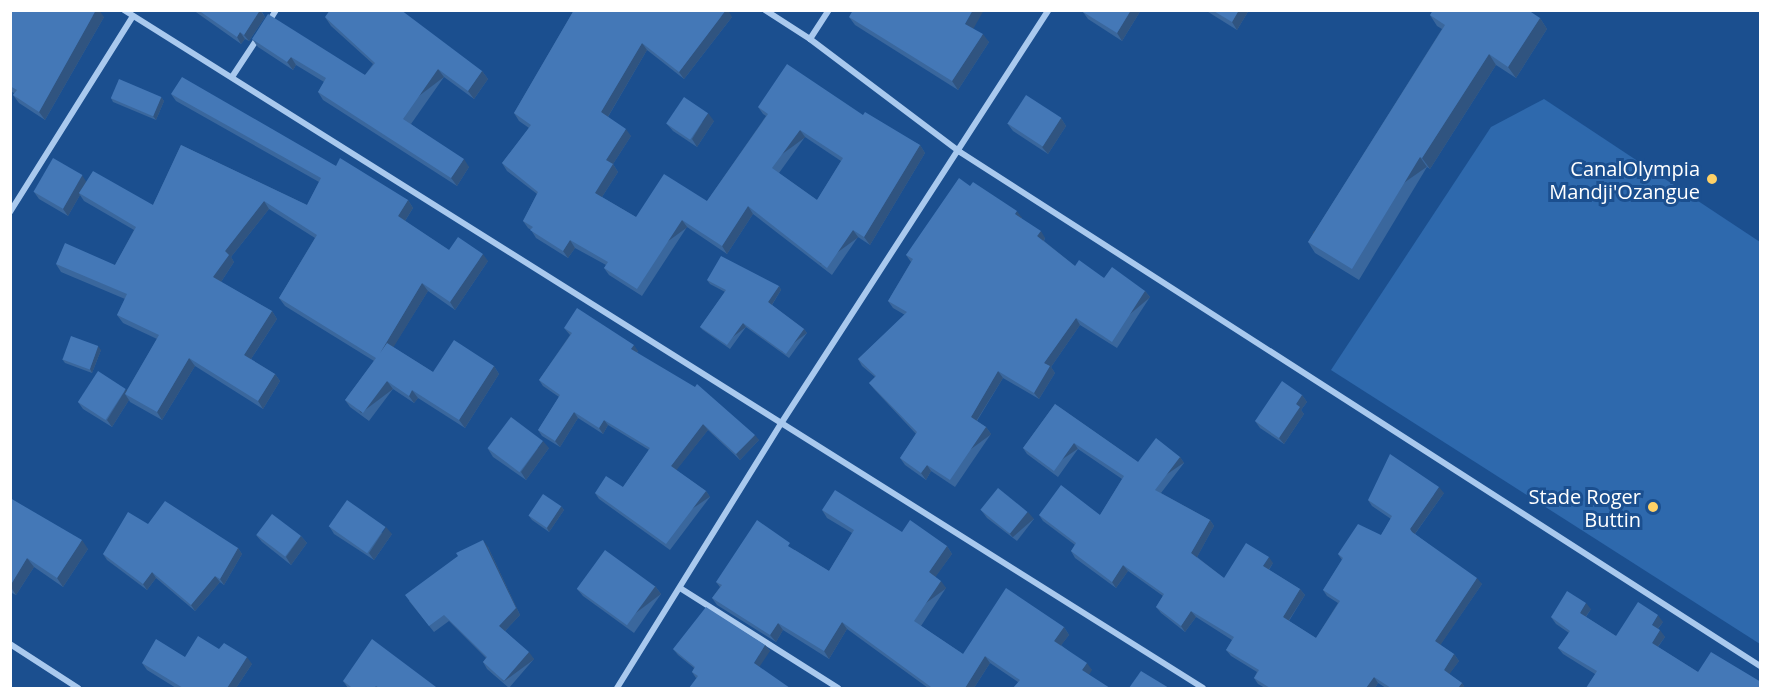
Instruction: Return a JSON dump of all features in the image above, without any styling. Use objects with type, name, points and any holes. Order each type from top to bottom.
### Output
[{"type":"street","points":[[124,10],[1203,688]]},
{"type":"street","points":[[232,77],[276,10]]},
{"type":"street","points":[[765,10],[810,39],[960,152],[1761,666]]},
{"type":"street","points":[[810,39],[829,10]]},
{"type":"street","points":[[617,688],[782,422],[960,152],[1049,10]]},
{"type":"street","points":[[10,212],[133,16]]},
{"type":"street","points":[[680,588],[838,688]]},
{"type":"street","points":[[10,644],[78,688]]},
{"type":"shaded area","name":"Stade Roger Buttin","points":[[1544,99],[1760,242],[1760,644],[1331,370],[1491,127]]},
{"type":"building","points":[[10,10],[96,10],[39,112],[13,95],[17,90],[10,86]]},
{"type":"building","points":[[198,10],[260,10],[244,35],[240,32],[237,37]]},
{"type":"building","points":[[330,10],[401,10],[482,71],[468,91],[438,69],[403,119],[464,159],[451,178],[318,92],[326,78],[291,57],[287,62],[252,39],[268,14],[365,75],[375,63],[325,17]]},
{"type":"building","points":[[574,10],[726,10],[679,72],[642,43],[601,112],[626,129],[606,160],[613,164],[595,193],[636,217],[664,174],[707,201],[768,114],[758,107],[787,64],[863,115],[865,112],[920,145],[864,237],[853,230],[827,268],[748,206],[722,246],[682,220],[637,289],[604,268],[608,262],[570,240],[563,251],[530,230],[533,227],[523,221],[538,192],[502,163],[531,125],[514,113]],"holes":[[[800,130],[843,158],[817,200],[772,168]]]},
{"type":"building","points":[[853,10],[973,10],[965,24],[983,34],[952,81],[849,17]]},
{"type":"building","points":[[1083,10],[1131,10],[1117,33]]},
{"type":"building","points":[[1212,10],[1239,10],[1232,22]]},
{"type":"building","points":[[1433,10],[1528,10],[1540,18],[1508,67],[1489,54],[1422,158],[1420,157],[1352,269],[1308,242],[1445,25],[1430,15]]},
{"type":"building","points":[[182,77],[336,166],[340,158],[408,200],[398,216],[449,250],[458,237],[483,254],[450,302],[422,283],[380,353],[387,343],[433,372],[454,340],[494,366],[459,420],[412,390],[409,396],[387,381],[363,413],[345,400],[376,358],[279,298],[317,235],[264,201],[225,251],[229,255],[213,277],[272,311],[244,355],[275,374],[258,401],[189,358],[157,412],[125,394],[159,335],[117,315],[127,294],[56,264],[65,243],[115,265],[136,227],[79,193],[93,171],[153,205],[181,145],[307,205],[321,178],[171,94]]},
{"type":"building","points":[[119,79],[161,97],[153,116],[111,98]]},
{"type":"building","points":[[1026,95],[1061,118],[1043,146],[1007,124]]},
{"type":"building","points":[[684,97],[708,113],[690,140],[666,124]]},
{"type":"building","points":[[53,158],[82,175],[63,209],[34,192]]},
{"type":"building","points":[[959,178],[970,186],[973,182],[1017,211],[1015,214],[1041,231],[1037,236],[1075,266],[1079,260],[1104,278],[1112,267],[1145,291],[1112,342],[1076,318],[1044,363],[1050,366],[1034,393],[998,371],[971,417],[986,427],[950,480],[927,465],[921,473],[900,458],[917,432],[869,383],[876,376],[858,359],[907,312],[888,301],[913,259],[906,255]]},
{"type":"building","points":[[721,256],[779,286],[768,302],[804,329],[786,354],[743,323],[727,345],[700,327],[726,290],[707,280]]},
{"type":"building","points":[[577,308],[634,345],[631,349],[695,387],[697,384],[755,435],[736,454],[703,424],[671,466],[706,491],[666,544],[595,493],[606,476],[623,487],[650,448],[604,420],[599,428],[574,412],[555,441],[538,430],[560,395],[539,380],[572,333],[564,328]]},
{"type":"building","points":[[71,336],[98,346],[90,369],[62,359]]},
{"type":"building","points":[[98,371],[126,389],[106,420],[78,402]]},
{"type":"building","points":[[1282,381],[1302,395],[1296,404],[1300,407],[1279,438],[1255,421]]},
{"type":"building","points":[[1055,404],[1138,462],[1156,438],[1180,457],[1155,490],[1210,520],[1191,553],[1224,578],[1246,543],[1269,557],[1263,566],[1300,589],[1283,617],[1316,638],[1340,601],[1323,590],[1343,558],[1338,554],[1358,524],[1381,535],[1392,516],[1368,500],[1390,454],[1439,487],[1410,529],[1477,578],[1435,641],[1454,654],[1444,670],[1462,683],[1458,688],[1391,688],[1374,677],[1366,688],[1270,688],[1254,678],[1259,670],[1226,650],[1234,637],[1191,611],[1181,626],[1156,607],[1164,594],[1123,565],[1112,582],[1071,551],[1076,543],[1039,515],[1061,485],[1100,515],[1124,476],[1074,443],[1054,471],[1023,448]]},
{"type":"building","points":[[511,417],[543,441],[519,472],[488,448]]},
{"type":"building","points":[[998,488],[1028,512],[1010,534],[980,510]]},
{"type":"building","points":[[835,490],[902,532],[910,520],[947,546],[929,572],[941,581],[914,621],[963,654],[1006,588],[1064,627],[1054,641],[1087,663],[1082,670],[1110,688],[1013,688],[1020,680],[985,656],[965,688],[930,688],[842,622],[824,651],[778,623],[770,635],[712,598],[722,585],[716,582],[757,520],[790,543],[788,546],[829,571],[854,530],[822,510]]},
{"type":"building","points":[[543,494],[561,506],[547,528],[528,516]]},
{"type":"building","points":[[10,498],[82,540],[57,578],[27,558],[10,586]]},
{"type":"building","points":[[347,500],[386,527],[367,553],[329,526]]},
{"type":"building","points":[[165,501],[238,548],[220,579],[215,576],[191,605],[152,572],[143,584],[103,554],[128,512],[148,524]]},
{"type":"building","points":[[272,514],[301,536],[285,556],[256,535]]},
{"type":"building","points":[[483,540],[516,608],[499,626],[529,652],[504,681],[483,662],[487,657],[444,615],[429,626],[405,595],[458,556],[456,553]]},
{"type":"building","points":[[605,550],[655,586],[627,625],[577,589]]},
{"type":"building","points":[[1567,591],[1586,603],[1580,613],[1616,636],[1638,602],[1658,615],[1652,625],[1660,630],[1652,643],[1698,672],[1711,652],[1761,682],[1761,688],[1586,688],[1597,671],[1558,648],[1570,631],[1551,617]]},
{"type":"building","points":[[706,607],[765,645],[754,663],[790,688],[689,688],[698,676],[692,672],[695,667],[673,649]]},
{"type":"building","points":[[198,636],[219,649],[224,643],[247,657],[227,688],[183,688],[142,663],[156,639],[185,657]]},
{"type":"building","points":[[372,639],[436,687],[350,688],[343,681]]},
{"type":"building","points":[[1141,671],[1169,688],[1129,688]]},
{"type":"place","name":"CanalOlympia Mandji'Ozangue","points":[[1712,179]]},
{"type":"place","name":"Stade Roger Buttin","points":[[1653,507]]}]
